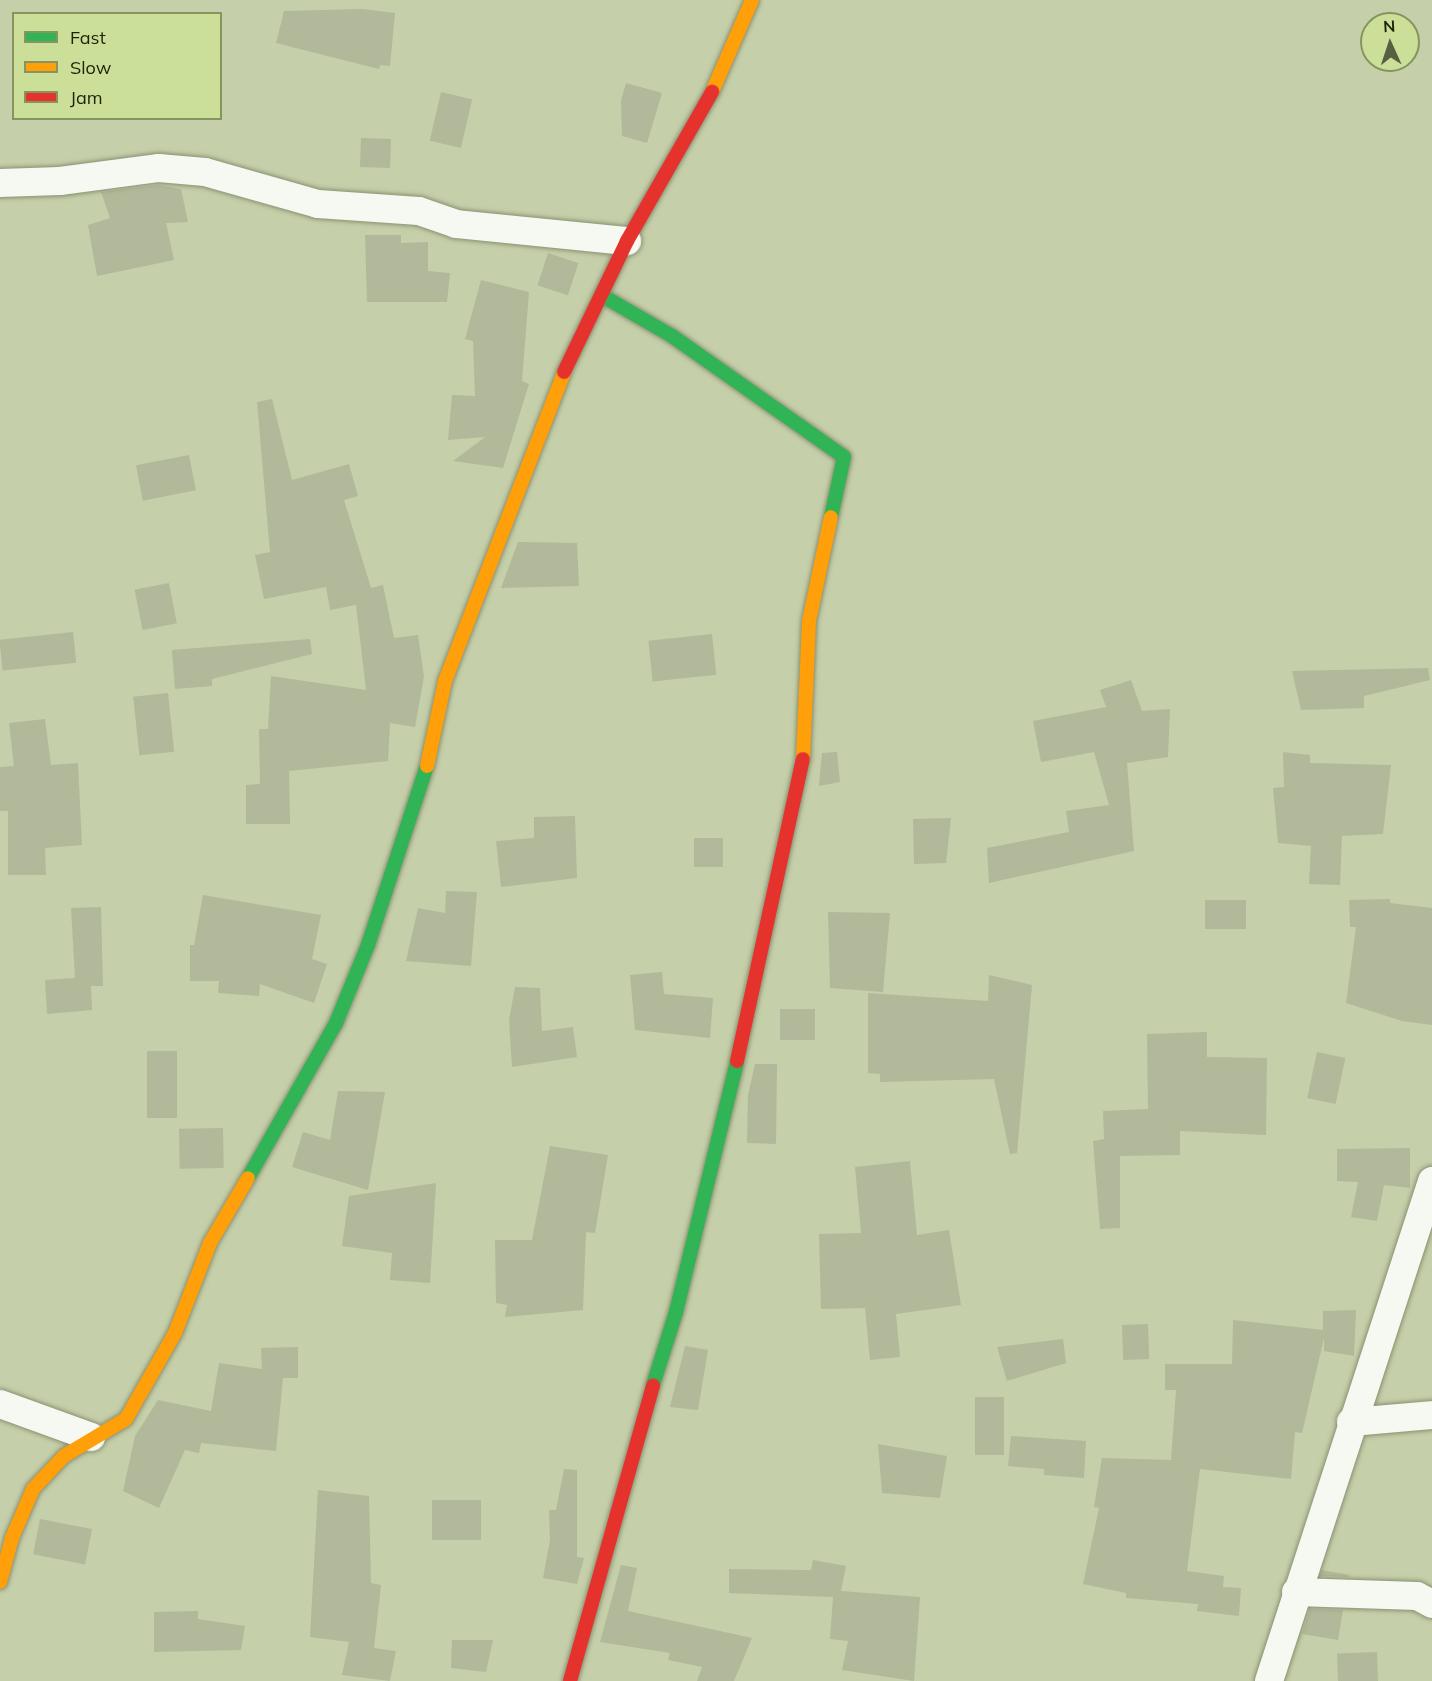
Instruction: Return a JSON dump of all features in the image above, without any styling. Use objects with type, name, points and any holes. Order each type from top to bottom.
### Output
[{"type":"street","points":[[0,1582],[12,1538],[33,1489],[64,1456],[91,1437],[126,1419],[175,1333],[210,1243],[336,1023],[368,945],[422,788],[446,681],[558,387],[627,241],[715,87],[752,0]]},
{"type":"street","points":[[0,183],[60,181],[159,168],[206,172],[318,204],[419,211],[456,224],[627,241]]},
{"type":"street","points":[[570,1681],[634,1445],[676,1312],[764,948],[802,776],[809,621],[844,457],[672,336],[601,295]]},
{"type":"street","points":[[1269,1681],[1351,1422],[1432,1181]]},
{"type":"street","points":[[0,1404],[91,1437]]},
{"type":"street","points":[[1351,1422],[1432,1415]]},
{"type":"street","points":[[1296,1592],[1417,1596],[1432,1604]]},
{"type":"building","points":[[362,9],[395,13],[390,66],[380,65],[379,69],[276,43],[284,11]]},
{"type":"building","points":[[626,83],[662,93],[647,143],[622,136],[621,101]]},
{"type":"building","points":[[441,92],[472,99],[461,148],[430,141]]},
{"type":"building","points":[[361,138],[391,139],[390,168],[360,167]]},
{"type":"building","points":[[159,185],[181,189],[188,222],[166,223],[174,260],[97,276],[88,225],[110,218],[101,192]]},
{"type":"building","points":[[365,235],[401,235],[401,243],[428,242],[428,271],[450,273],[447,302],[367,302]]},
{"type":"building","points":[[548,253],[578,263],[568,295],[537,285]]},
{"type":"building","points":[[481,280],[529,292],[522,381],[529,384],[503,468],[453,461],[485,437],[448,440],[452,395],[475,396],[473,341],[465,339]]},
{"type":"building","points":[[272,399],[292,480],[349,464],[358,496],[344,500],[371,588],[383,585],[394,638],[418,635],[424,677],[415,727],[390,723],[388,761],[289,771],[290,824],[246,824],[246,785],[260,784],[259,729],[268,729],[271,676],[366,690],[356,605],[330,610],[326,587],[264,599],[255,555],[270,552],[257,402]]},
{"type":"building","points":[[189,455],[196,490],[143,501],[136,465]]},
{"type":"building","points":[[518,542],[577,543],[579,586],[501,588]]},
{"type":"building","points":[[169,583],[177,623],[142,630],[135,590]]},
{"type":"building","points":[[73,632],[76,663],[3,671],[0,640]]},
{"type":"building","points":[[712,634],[716,675],[653,681],[648,641]]},
{"type":"building","points":[[310,639],[312,654],[212,679],[212,686],[175,689],[172,650]]},
{"type":"building","points":[[1428,668],[1430,680],[1364,696],[1364,708],[1301,710],[1292,671]]},
{"type":"building","points":[[1131,680],[1142,711],[1170,709],[1168,757],[1127,763],[1134,851],[989,883],[987,848],[1069,832],[1066,811],[1109,805],[1094,752],[1041,762],[1033,721],[1106,707],[1100,690]]},
{"type":"building","points":[[168,693],[174,752],[139,755],[133,697]]},
{"type":"building","points":[[45,719],[51,765],[78,763],[82,845],[45,848],[46,875],[8,875],[8,811],[0,811],[0,767],[14,766],[9,723]]},
{"type":"building","points":[[837,752],[840,782],[819,786],[822,753]]},
{"type":"building","points":[[1283,752],[1310,755],[1310,763],[1391,765],[1383,834],[1342,836],[1340,885],[1309,884],[1311,846],[1278,843],[1273,788],[1284,787]]},
{"type":"building","points":[[575,816],[577,878],[501,887],[496,841],[534,838],[534,817]]},
{"type":"building","points":[[951,818],[946,863],[914,864],[913,819]]},
{"type":"building","points":[[694,838],[723,838],[723,867],[694,867]]},
{"type":"building","points":[[446,891],[477,892],[471,966],[406,961],[418,908],[445,913]]},
{"type":"building","points":[[203,895],[321,915],[312,959],[327,964],[314,1003],[260,984],[259,996],[218,993],[219,981],[190,981],[190,945],[194,945]]},
{"type":"building","points":[[1390,899],[1390,903],[1432,908],[1432,1025],[1402,1021],[1346,1003],[1356,927],[1350,927],[1349,900]]},
{"type":"building","points":[[1205,900],[1246,900],[1246,929],[1205,929]]},
{"type":"building","points":[[101,907],[103,986],[91,986],[92,1010],[47,1014],[45,980],[75,978],[71,908]]},
{"type":"building","points":[[828,912],[890,913],[883,992],[830,988]]},
{"type":"building","points":[[662,972],[664,994],[713,998],[710,1038],[635,1030],[630,975]]},
{"type":"building","points":[[989,975],[1032,985],[1017,1153],[1010,1154],[994,1079],[880,1082],[880,1074],[868,1073],[868,993],[988,1001]]},
{"type":"building","points":[[515,987],[540,988],[542,1031],[573,1027],[577,1057],[512,1067],[509,1020]]},
{"type":"building","points":[[780,1009],[815,1009],[815,1040],[780,1040]]},
{"type":"building","points":[[1207,1032],[1207,1057],[1267,1058],[1266,1135],[1180,1131],[1180,1155],[1120,1156],[1120,1228],[1100,1229],[1093,1141],[1104,1139],[1103,1111],[1148,1109],[1147,1034]]},
{"type":"building","points":[[147,1051],[177,1051],[177,1118],[147,1118]]},
{"type":"building","points":[[1317,1052],[1345,1058],[1336,1104],[1307,1098]]},
{"type":"building","points":[[755,1064],[777,1064],[776,1144],[747,1143],[748,1095]]},
{"type":"building","points":[[338,1091],[385,1092],[368,1190],[292,1167],[303,1132],[330,1140]]},
{"type":"building","points":[[223,1128],[224,1168],[180,1169],[179,1129]]},
{"type":"building","points":[[550,1146],[608,1155],[595,1233],[586,1232],[583,1310],[505,1317],[507,1305],[496,1303],[495,1240],[532,1240]]},
{"type":"building","points":[[1410,1148],[1410,1188],[1384,1185],[1377,1221],[1351,1217],[1358,1182],[1337,1181],[1337,1149]]},
{"type":"building","points":[[910,1161],[917,1235],[949,1230],[961,1305],[896,1314],[900,1357],[870,1360],[865,1308],[821,1309],[819,1234],[861,1233],[855,1167]]},
{"type":"building","points":[[436,1183],[430,1283],[390,1280],[392,1253],[342,1246],[349,1196]]},
{"type":"building","points":[[1356,1310],[1354,1356],[1324,1351],[1324,1338],[1302,1433],[1295,1432],[1291,1479],[1200,1469],[1187,1571],[1224,1576],[1223,1587],[1241,1588],[1239,1616],[1197,1611],[1198,1604],[1126,1598],[1126,1593],[1083,1584],[1099,1508],[1094,1507],[1102,1458],[1171,1460],[1176,1390],[1165,1390],[1165,1364],[1232,1364],[1233,1320],[1323,1330],[1323,1311]]},
{"type":"building","points":[[1148,1324],[1149,1359],[1123,1360],[1122,1325]]},
{"type":"building","points":[[1063,1339],[1066,1363],[1007,1381],[997,1347]]},
{"type":"building","points":[[685,1346],[708,1350],[698,1410],[670,1407]]},
{"type":"building","points":[[298,1347],[298,1378],[283,1378],[276,1451],[201,1443],[199,1453],[185,1450],[159,1508],[123,1491],[135,1436],[158,1400],[211,1411],[219,1363],[262,1369],[261,1348]]},
{"type":"building","points":[[975,1397],[1004,1397],[1004,1455],[975,1455]]},
{"type":"building","points":[[1011,1436],[1086,1441],[1084,1478],[1044,1475],[1044,1469],[1008,1466]]},
{"type":"building","points":[[878,1444],[947,1456],[940,1498],[882,1493]]},
{"type":"building","points":[[564,1469],[577,1470],[577,1557],[584,1558],[577,1584],[543,1578],[550,1540],[549,1510],[556,1510]]},
{"type":"building","points":[[318,1490],[369,1496],[371,1583],[381,1585],[374,1648],[396,1651],[390,1681],[342,1675],[349,1642],[310,1637]]},
{"type":"building","points":[[432,1500],[481,1500],[481,1540],[432,1540]]},
{"type":"building","points":[[40,1519],[92,1529],[85,1564],[33,1554]]},
{"type":"building","points":[[813,1560],[846,1566],[841,1591],[920,1597],[914,1681],[842,1670],[848,1641],[830,1639],[833,1597],[729,1593],[729,1569],[811,1570]]},
{"type":"building","points":[[621,1565],[637,1568],[628,1611],[752,1638],[734,1681],[697,1681],[702,1667],[668,1660],[670,1653],[600,1642]]},
{"type":"building","points":[[1322,1570],[1349,1575],[1349,1577],[1320,1576]]},
{"type":"building","points":[[1310,1609],[1343,1610],[1338,1640],[1302,1634]]},
{"type":"building","points":[[198,1611],[198,1619],[245,1626],[241,1650],[154,1652],[154,1612]]},
{"type":"building","points":[[452,1640],[493,1640],[486,1672],[451,1668]]},
{"type":"building","points":[[1377,1652],[1378,1681],[1338,1681],[1337,1653]]},
{"type":"traffic: fast","points":[[601,295],[672,336],[844,457],[831,517]]},
{"type":"traffic: fast","points":[[248,1178],[336,1023],[368,945],[427,766]]},
{"type":"traffic: fast","points":[[653,1385],[676,1312],[737,1061]]},
{"type":"traffic: slow","points":[[712,92],[752,0]]},
{"type":"traffic: slow","points":[[427,766],[445,681],[564,372]]},
{"type":"traffic: slow","points":[[803,759],[809,621],[831,517]]},
{"type":"traffic: slow","points":[[0,1582],[12,1538],[33,1489],[64,1456],[126,1419],[175,1333],[210,1243],[248,1178]]},
{"type":"traffic: jam","points":[[564,372],[627,241],[712,92]]},
{"type":"traffic: jam","points":[[737,1061],[803,759]]},
{"type":"traffic: jam","points":[[570,1681],[653,1385]]}]
